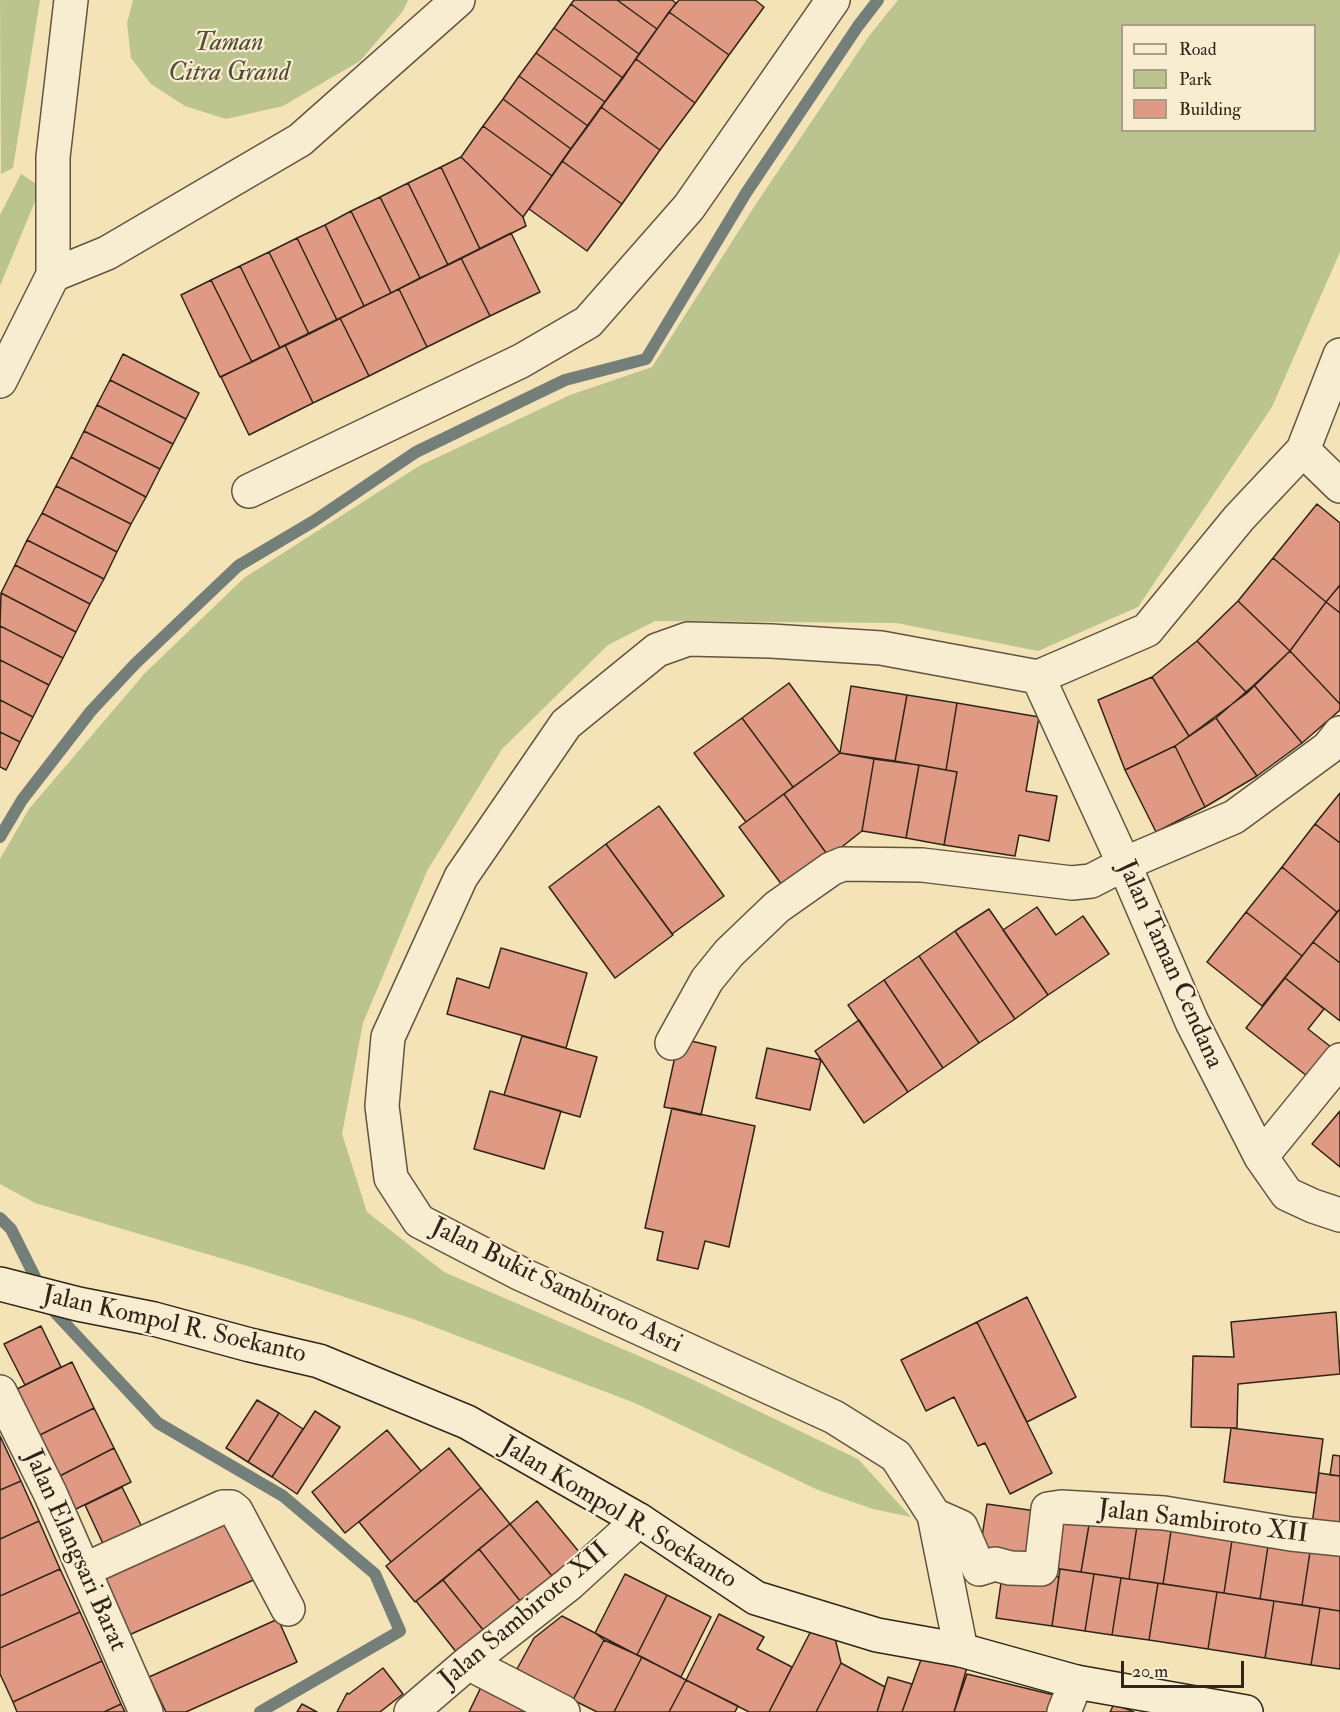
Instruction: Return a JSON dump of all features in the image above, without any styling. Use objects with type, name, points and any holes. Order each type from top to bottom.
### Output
[{"type":"street","points":[[0,381],[53,276],[54,157],[71,0]]},
{"type":"street","points":[[53,276],[107,253],[300,140],[458,0]]},
{"type":"street","points":[[249,491],[521,361],[588,322],[688,207],[832,0]]},
{"type":"street","points":[[1038,677],[1147,630],[1239,518],[1303,450],[1340,355]]},
{"type":"street","points":[[1303,450],[1340,486]]},
{"type":"street","name":"Jalan Bukit Sambiroto Asri","points":[[961,1650],[934,1515],[896,1456],[834,1417],[521,1274],[418,1221],[391,1178],[382,1106],[388,1037],[461,877],[566,724],[657,650],[688,639],[771,641],[881,648],[1038,677]]},
{"type":"street","name":"Jalan Taman Cendana","points":[[1038,677],[1124,864],[1192,1022],[1261,1157],[1287,1194],[1340,1215]]},
{"type":"street","points":[[672,1043],[707,980],[729,953],[777,907],[831,869],[843,864],[922,865],[1072,883],[1091,881],[1124,864],[1234,817],[1328,748],[1340,733]]},
{"type":"street","points":[[1261,1157],[1340,1060]]},
{"type":"street","name":"Jalan Kompol R. Soekanto","points":[[8,1286],[78,1304],[154,1318],[250,1345],[319,1361],[467,1422],[639,1520],[756,1599],[877,1635],[961,1650],[1076,1682],[1246,1712]]},
{"type":"street","name":"Jalan Elangsari Barat","points":[[0,1392],[50,1493],[146,1712]]},
{"type":"street","points":[[84,1570],[223,1507],[231,1507],[236,1511],[288,1609]]},
{"type":"street","name":"Jalan Sambiroto XII","points":[[934,1515],[961,1527],[979,1569],[995,1564],[1010,1568],[1041,1569],[1048,1509],[1060,1508],[1164,1513],[1291,1534],[1340,1539]]},
{"type":"street","name":"Jalan Sambiroto XII","points":[[411,1712],[468,1663],[568,1584],[639,1520]]},
{"type":"street","points":[[468,1663],[563,1712]]},
{"type":"street","points":[[1064,1712],[1076,1682]]},
{"type":"green space","points":[[0,0],[40,0],[13,168],[1,174]]},
{"type":"green space","name":"Taman Citra Grand","points":[[133,0],[408,0],[403,11],[360,61],[283,106],[226,119],[185,106],[151,84],[131,58],[127,23]]},
{"type":"green space","points":[[898,0],[1340,0],[1340,252],[1272,407],[1138,607],[1038,651],[896,623],[655,621],[608,645],[502,749],[427,871],[363,1023],[342,1134],[367,1212],[444,1272],[683,1375],[858,1459],[911,1517],[873,1509],[818,1490],[635,1403],[413,1319],[254,1268],[35,1203],[0,1184],[0,859],[29,809],[145,673],[244,578],[419,466],[570,395],[652,367],[754,207],[869,36]]},
{"type":"green space","points":[[21,174],[41,187],[0,286],[0,215]]},
{"type":"building","points":[[574,0],[617,0],[657,29],[639,54],[571,4]]},
{"type":"building","points":[[617,0],[672,0],[676,3],[657,29]]},
{"type":"building","points":[[679,0],[755,0],[764,7],[729,55],[669,12]]},
{"type":"building","points":[[571,4],[639,54],[623,78],[554,28]]},
{"type":"building","points":[[669,12],[729,55],[695,103],[636,59]]},
{"type":"building","points":[[554,28],[623,78],[605,102],[536,53]]},
{"type":"building","points":[[536,53],[605,102],[588,126],[519,76]]},
{"type":"building","points":[[636,59],[695,103],[660,150],[601,107]]},
{"type":"building","points":[[519,76],[588,126],[571,149],[503,99]]},
{"type":"building","points":[[503,99],[571,149],[552,176],[483,126]]},
{"type":"building","points":[[601,107],[660,150],[622,204],[562,161]]},
{"type":"building","points":[[483,126],[552,176],[523,217],[461,157]]},
{"type":"building","points":[[461,157],[523,217],[526,226],[480,249],[441,167]]},
{"type":"building","points":[[562,161],[622,204],[587,251],[529,209]]},
{"type":"building","points":[[441,167],[480,249],[448,265],[408,183]]},
{"type":"building","points":[[408,183],[448,265],[420,278],[380,197]]},
{"type":"building","points":[[380,197],[420,278],[391,293],[351,211]]},
{"type":"building","points":[[351,211],[391,293],[364,306],[325,225]]},
{"type":"building","points":[[325,225],[364,306],[337,320],[297,238]]},
{"type":"building","points":[[511,233],[540,292],[490,316],[461,258]]},
{"type":"building","points":[[297,238],[337,320],[309,334],[269,252]]},
{"type":"building","points":[[269,252],[309,334],[280,348],[240,266]]},
{"type":"building","points":[[461,258],[490,316],[427,347],[399,289]]},
{"type":"building","points":[[240,266],[280,348],[252,362],[211,280]]},
{"type":"building","points":[[211,280],[252,362],[220,377],[181,295]]},
{"type":"building","points":[[399,289],[427,347],[369,376],[340,318]]},
{"type":"building","points":[[340,318],[369,376],[313,403],[285,345]]},
{"type":"building","points":[[285,345],[313,403],[249,435],[221,377]]},
{"type":"building","points":[[123,354],[199,393],[186,419],[110,380]]},
{"type":"building","points":[[110,380],[186,419],[173,444],[97,405]]},
{"type":"building","points":[[97,405],[173,444],[160,469],[84,431]]},
{"type":"building","points":[[84,431],[160,469],[146,497],[71,457]]},
{"type":"building","points":[[71,457],[146,497],[131,524],[56,486]]},
{"type":"building","points":[[56,486],[131,524],[117,552],[42,513]]},
{"type":"building","points":[[1317,504],[1340,523],[1340,585],[1326,602],[1273,558]]},
{"type":"building","points":[[42,513],[117,552],[104,579],[27,540]]},
{"type":"building","points":[[27,540],[104,579],[90,604],[15,565]]},
{"type":"building","points":[[1273,558],[1326,602],[1290,651],[1238,601]]},
{"type":"building","points":[[15,565],[90,604],[76,632],[1,593]]},
{"type":"building","points":[[1340,585],[1340,613],[1326,602]]},
{"type":"building","points":[[1,593],[76,632],[63,658],[0,626]]},
{"type":"building","points":[[1238,601],[1290,651],[1247,693],[1197,641]]},
{"type":"building","points":[[1326,602],[1340,613],[1340,704],[1290,651]]},
{"type":"building","points":[[0,626],[63,658],[49,685],[0,660]]},
{"type":"building","points":[[1197,641],[1247,693],[1189,736],[1152,677]]},
{"type":"building","points":[[1290,651],[1340,704],[1340,710],[1302,743],[1254,685]]},
{"type":"building","points":[[0,660],[49,685],[33,717],[0,700]]},
{"type":"building","points":[[1152,677],[1189,736],[1175,746],[1125,770],[1098,700]]},
{"type":"building","points":[[789,683],[840,753],[793,787],[742,718]]},
{"type":"building","points":[[1254,685],[1302,743],[1257,776],[1216,718]]},
{"type":"building","points":[[851,686],[907,695],[895,761],[840,753]]},
{"type":"building","points":[[907,695],[957,703],[946,770],[895,761]]},
{"type":"building","points":[[0,700],[33,717],[20,742],[0,732]]},
{"type":"building","points":[[957,703],[1039,717],[1026,791],[1057,796],[1049,841],[1019,835],[1015,856],[944,845],[957,772],[946,770]]},
{"type":"building","points":[[742,718],[793,787],[746,822],[694,753]]},
{"type":"building","points":[[1216,718],[1257,776],[1205,807],[1175,746]]},
{"type":"building","points":[[0,732],[20,742],[6,770],[0,767]]},
{"type":"building","points":[[1175,746],[1205,807],[1156,832],[1125,770]]},
{"type":"building","points":[[840,753],[874,759],[862,831],[829,857],[784,794]]},
{"type":"building","points":[[874,759],[919,765],[906,838],[862,831]]},
{"type":"building","points":[[919,765],[957,772],[944,845],[906,838]]},
{"type":"building","points":[[1340,793],[1340,843],[1315,824]]},
{"type":"building","points":[[784,794],[829,857],[785,889],[739,827]]},
{"type":"building","points":[[659,806],[724,896],[672,934],[606,844]]},
{"type":"building","points":[[1315,824],[1340,843],[1340,909],[1337,912],[1282,867]]},
{"type":"building","points":[[606,844],[673,935],[615,978],[549,887]]},
{"type":"building","points":[[1282,867],[1337,912],[1302,956],[1246,912]]},
{"type":"building","points":[[1037,907],[1056,935],[1083,916],[1109,954],[1048,995],[1003,930]]},
{"type":"building","points":[[989,909],[1048,995],[1015,1019],[955,931]]},
{"type":"building","points":[[1340,909],[1340,963],[1313,942]]},
{"type":"building","points":[[1246,912],[1302,956],[1262,1006],[1207,962]]},
{"type":"building","points":[[955,931],[1015,1019],[979,1043],[919,956]]},
{"type":"building","points":[[1313,942],[1340,963],[1340,1021],[1285,978]]},
{"type":"building","points":[[501,948],[587,973],[566,1048],[447,1014],[457,978],[489,988]]},
{"type":"building","points":[[919,956],[979,1043],[943,1068],[884,980]]},
{"type":"building","points":[[1285,978],[1324,1009],[1308,1029],[1331,1047],[1307,1076],[1246,1028]]},
{"type":"building","points":[[884,980],[943,1068],[908,1092],[848,1005]]},
{"type":"building","points":[[859,1020],[908,1092],[864,1123],[815,1051]]},
{"type":"building","points":[[522,1036],[597,1057],[580,1117],[504,1095]]},
{"type":"building","points":[[679,1038],[716,1047],[701,1115],[664,1107]]},
{"type":"building","points":[[767,1048],[821,1060],[810,1110],[756,1098]]},
{"type":"building","points":[[490,1091],[561,1111],[544,1169],[474,1149]]},
{"type":"building","points":[[672,1108],[755,1126],[729,1247],[705,1241],[698,1269],[657,1260],[663,1232],[645,1228]]},
{"type":"building","points":[[1340,1111],[1340,1167],[1312,1144]]},
{"type":"building","points":[[1027,1297],[1076,1397],[1027,1422],[977,1322]]},
{"type":"building","points":[[1336,1312],[1340,1374],[1238,1384],[1237,1428],[1191,1427],[1193,1356],[1234,1357],[1231,1322]]},
{"type":"building","points":[[977,1322],[1052,1473],[1010,1494],[985,1443],[978,1446],[954,1397],[926,1411],[901,1360]]},
{"type":"building","points":[[41,1326],[61,1367],[25,1385],[4,1344]]},
{"type":"building","points":[[72,1362],[94,1408],[36,1437],[13,1391]]},
{"type":"building","points":[[257,1400],[279,1413],[248,1462],[226,1448]]},
{"type":"building","points":[[94,1408],[114,1448],[56,1478],[36,1437]]},
{"type":"building","points":[[315,1411],[340,1427],[297,1494],[272,1477]]},
{"type":"building","points":[[279,1413],[303,1429],[272,1477],[248,1462]]},
{"type":"building","points":[[1231,1428],[1323,1439],[1316,1493],[1224,1482]]},
{"type":"building","points":[[387,1430],[421,1471],[345,1533],[312,1492]]},
{"type":"building","points":[[0,1436],[21,1481],[0,1490]]},
{"type":"building","points":[[114,1448],[131,1482],[72,1511],[56,1478]]},
{"type":"building","points":[[449,1448],[481,1488],[391,1562],[359,1522]]},
{"type":"building","points":[[1333,1455],[1340,1456],[1340,1476],[1330,1475]]},
{"type":"building","points":[[1319,1473],[1340,1476],[1340,1528],[1312,1524]]},
{"type":"building","points":[[21,1481],[39,1521],[0,1539],[0,1490]]},
{"type":"building","points":[[122,1487],[143,1529],[105,1548],[85,1505]]},
{"type":"building","points":[[481,1488],[510,1524],[415,1602],[386,1566]]},
{"type":"building","points":[[537,1501],[580,1553],[552,1576],[510,1524]]},
{"type":"building","points":[[987,1504],[1043,1512],[1035,1565],[979,1557]]},
{"type":"building","points":[[1056,1514],[1090,1519],[1081,1572],[1047,1567]]},
{"type":"building","points":[[229,1519],[258,1578],[129,1635],[103,1579]]},
{"type":"building","points":[[1090,1519],[1137,1526],[1129,1579],[1081,1572]]},
{"type":"building","points":[[39,1521],[60,1569],[0,1596],[0,1539]]},
{"type":"building","points":[[510,1524],[552,1576],[521,1602],[479,1549]]},
{"type":"building","points":[[1137,1526],[1171,1531],[1163,1584],[1129,1579]]},
{"type":"building","points":[[1171,1531],[1232,1540],[1224,1593],[1163,1584]]},
{"type":"building","points":[[1232,1540],[1268,1546],[1260,1599],[1224,1593]]},
{"type":"building","points":[[1268,1546],[1310,1552],[1302,1605],[1260,1599]]},
{"type":"building","points":[[479,1549],[521,1602],[484,1631],[443,1580]]},
{"type":"building","points":[[1310,1552],[1340,1556],[1340,1611],[1302,1605]]},
{"type":"building","points":[[60,1569],[80,1612],[0,1648],[0,1596]]},
{"type":"building","points":[[1003,1569],[1059,1577],[1052,1626],[996,1618]]},
{"type":"building","points":[[1060,1569],[1094,1574],[1085,1631],[1052,1626]]},
{"type":"building","points":[[625,1574],[667,1595],[637,1655],[595,1633]]},
{"type":"building","points":[[1094,1574],[1121,1578],[1112,1635],[1085,1631]]},
{"type":"building","points":[[1121,1578],[1158,1583],[1149,1640],[1112,1635]]},
{"type":"building","points":[[443,1580],[484,1631],[457,1653],[416,1601]]},
{"type":"building","points":[[1158,1583],[1217,1592],[1208,1649],[1149,1640]]},
{"type":"building","points":[[1217,1592],[1274,1601],[1265,1658],[1208,1649]]},
{"type":"building","points":[[667,1595],[711,1617],[681,1677],[637,1655]]},
{"type":"building","points":[[1274,1601],[1320,1608],[1311,1665],[1265,1658]]},
{"type":"building","points":[[1320,1608],[1340,1611],[1340,1669],[1311,1665]]},
{"type":"building","points":[[80,1612],[102,1661],[13,1702],[0,1674],[0,1648]]},
{"type":"building","points":[[719,1614],[764,1637],[757,1649],[792,1667],[769,1712],[749,1712],[686,1680]]},
{"type":"building","points":[[562,1616],[604,1640],[573,1700],[517,1669],[534,1638]]},
{"type":"building","points":[[278,1619],[297,1662],[186,1712],[166,1712],[149,1677]]},
{"type":"building","points":[[813,1627],[835,1638],[841,1663],[816,1712],[769,1712]]},
{"type":"building","points":[[604,1640],[642,1657],[614,1712],[597,1712],[573,1700]]},
{"type":"building","points":[[923,1654],[968,1664],[954,1712],[902,1712]]},
{"type":"building","points":[[642,1657],[686,1680],[669,1712],[614,1712]]},
{"type":"building","points":[[102,1661],[121,1704],[104,1712],[17,1712],[13,1702]]},
{"type":"building","points":[[841,1663],[885,1687],[877,1712],[816,1712]]},
{"type":"building","points":[[383,1668],[403,1694],[380,1712],[337,1712],[347,1693],[349,1694]]},
{"type":"building","points":[[967,1674],[1058,1696],[1050,1712],[954,1712]]},
{"type":"building","points":[[888,1677],[912,1684],[902,1712],[877,1712]]},
{"type":"building","points":[[686,1680],[738,1706],[735,1712],[669,1712]]},
{"type":"building","points":[[482,1685],[525,1707],[522,1712],[469,1712]]},
{"type":"building","points":[[121,1704],[125,1712],[104,1712]]},
{"type":"building","points":[[302,1704],[317,1712],[297,1712]]},
{"type":"building","points":[[1114,1704],[1134,1712],[1110,1712]]},
{"type":"waterway","points":[[0,837],[22,800],[91,711],[135,664],[238,566],[314,521],[416,452],[565,380],[646,359],[746,193],[858,26],[878,0]]},
{"type":"waterway","points":[[0,1218],[11,1229],[41,1289]]},
{"type":"waterway","points":[[48,1305],[158,1423],[283,1496],[375,1574],[400,1631],[260,1712]]}]
